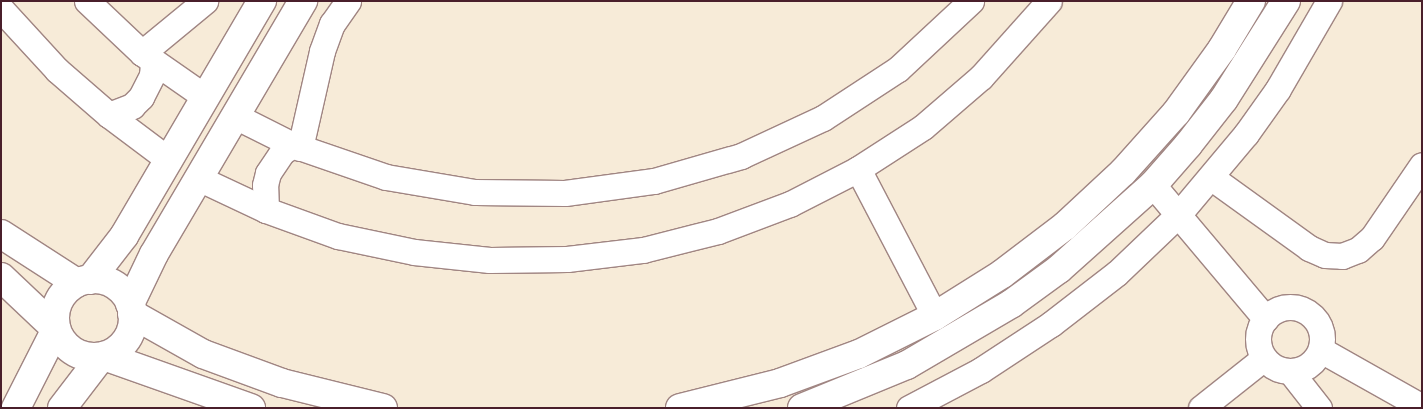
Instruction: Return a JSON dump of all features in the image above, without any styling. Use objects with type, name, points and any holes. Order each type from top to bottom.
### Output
[{"type":"street","points":[[87,1],[148,58],[205,98]]},
{"type":"street","points":[[109,115],[132,106],[141,97],[150,81],[148,58],[205,1]]},
{"type":"street","points":[[16,408],[56,329],[58,302],[84,281],[124,236],[262,1]]},
{"type":"street","points":[[62,408],[102,356],[126,340],[131,309],[154,254],[303,1]]},
{"type":"street","points":[[296,147],[322,50],[332,24],[348,1]]},
{"type":"street","points":[[235,116],[296,147],[386,176],[475,192],[565,193],[654,182],[741,156],[823,118],[898,69],[971,1]]},
{"type":"street","points":[[198,178],[266,210],[338,236],[414,252],[490,260],[567,259],[643,250],[718,231],[790,204],[858,169],[923,127],[981,77],[1049,1]]},
{"type":"street","points":[[680,408],[780,383],[859,354],[935,316],[1018,262],[1065,226],[1123,172],[1176,113],[1222,49],[1251,1]]},
{"type":"street","points":[[802,408],[907,365],[1011,304],[1072,258],[1153,185],[1224,99],[1286,1]]},
{"type":"street","points":[[909,408],[982,370],[1052,324],[1117,273],[1178,215],[1212,178],[1278,89],[1330,1]]},
{"type":"street","points":[[1,9],[57,70],[109,115],[169,160]]},
{"type":"street","points":[[266,210],[264,192],[268,173],[282,152],[296,147]]},
{"type":"street","points":[[1212,178],[1310,248],[1325,255],[1342,256],[1358,250],[1372,238],[1422,166]]},
{"type":"street","points":[[858,169],[935,316]]},
{"type":"street","points":[[1153,185],[1266,319]]},
{"type":"street","points":[[1,234],[84,281],[110,283],[126,296],[131,309],[203,354],[273,380],[383,408]]},
{"type":"street","points":[[1,277],[56,329],[73,352],[102,356],[251,408]]},
{"type":"street","points":[[1288,307],[1300,308],[1312,315],[1323,337],[1321,350],[1309,366],[1290,371],[1271,365],[1264,358],[1259,345],[1259,331],[1266,319],[1275,311],[1288,307]]},
{"type":"street","points":[[1321,350],[1422,407]]},
{"type":"street","points":[[1201,408],[1264,358]]},
{"type":"street","points":[[1290,371],[1319,408]]}]
